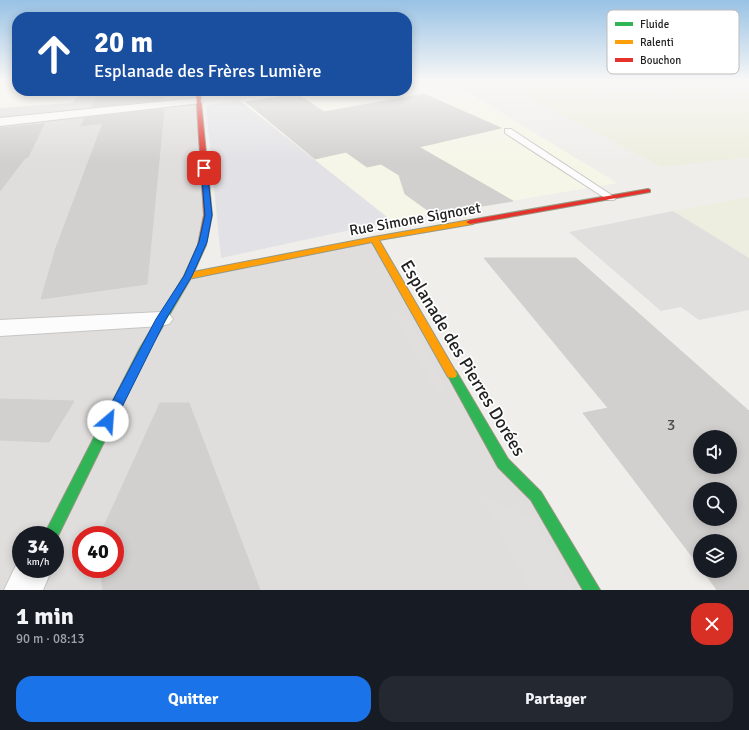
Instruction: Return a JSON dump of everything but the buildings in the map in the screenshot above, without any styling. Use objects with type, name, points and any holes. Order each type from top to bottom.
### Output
[{"type":"street","points":[[0,122],[110,108]]},
{"type":"street","points":[[56,526],[161,319],[188,276],[203,242],[208,215],[199,108]]},
{"type":"street","name":"Rue Simone Signoret","points":[[188,276],[374,239],[648,191]]},
{"type":"street","name":"Esplanade des Pierres Dorées","points":[[374,239],[503,462],[536,496],[592,590]]},
{"type":"street","points":[[0,328],[161,319]]},
{"type":"street","points":[[23,590],[29,578]]},
{"type":"lane","points":[[508,132],[611,198]]},
{"type":"shaded area","points":[[0,108],[201,108],[208,215],[188,275],[374,239],[586,590],[0,590]]},
{"type":"shaded area","points":[[206,108],[249,108],[392,221],[221,258]]},
{"type":"shaded area","points":[[249,108],[493,108],[617,183],[392,221]]},
{"type":"shaded area","points":[[546,108],[749,108],[749,157],[663,167]]},
{"type":"shaded area","points":[[749,197],[749,258],[673,211]]},
{"type":"shaded area","points":[[673,211],[749,258],[749,310],[699,320],[681,307],[661,311],[569,232]]},
{"type":"shaded area","points":[[407,316],[448,392],[435,390],[397,318]]},
{"type":"shaded area","points":[[484,498],[534,518],[575,590],[531,590]]},
{"type":"traffic: fast","points":[[56,526],[145,348],[188,276],[202,245]]},
{"type":"traffic: fast","points":[[452,374],[503,463],[536,496],[592,590]]},
{"type":"traffic: slow","points":[[188,276],[374,239],[470,222]]},
{"type":"traffic: slow","points":[[374,239],[452,374]]},
{"type":"traffic: jam","points":[[199,108],[208,215],[202,245]]},
{"type":"traffic: jam","points":[[470,222],[648,191]]},
{"type":"route","points":[[108,421],[145,348],[188,276],[203,242],[208,215],[204,168]]}]
